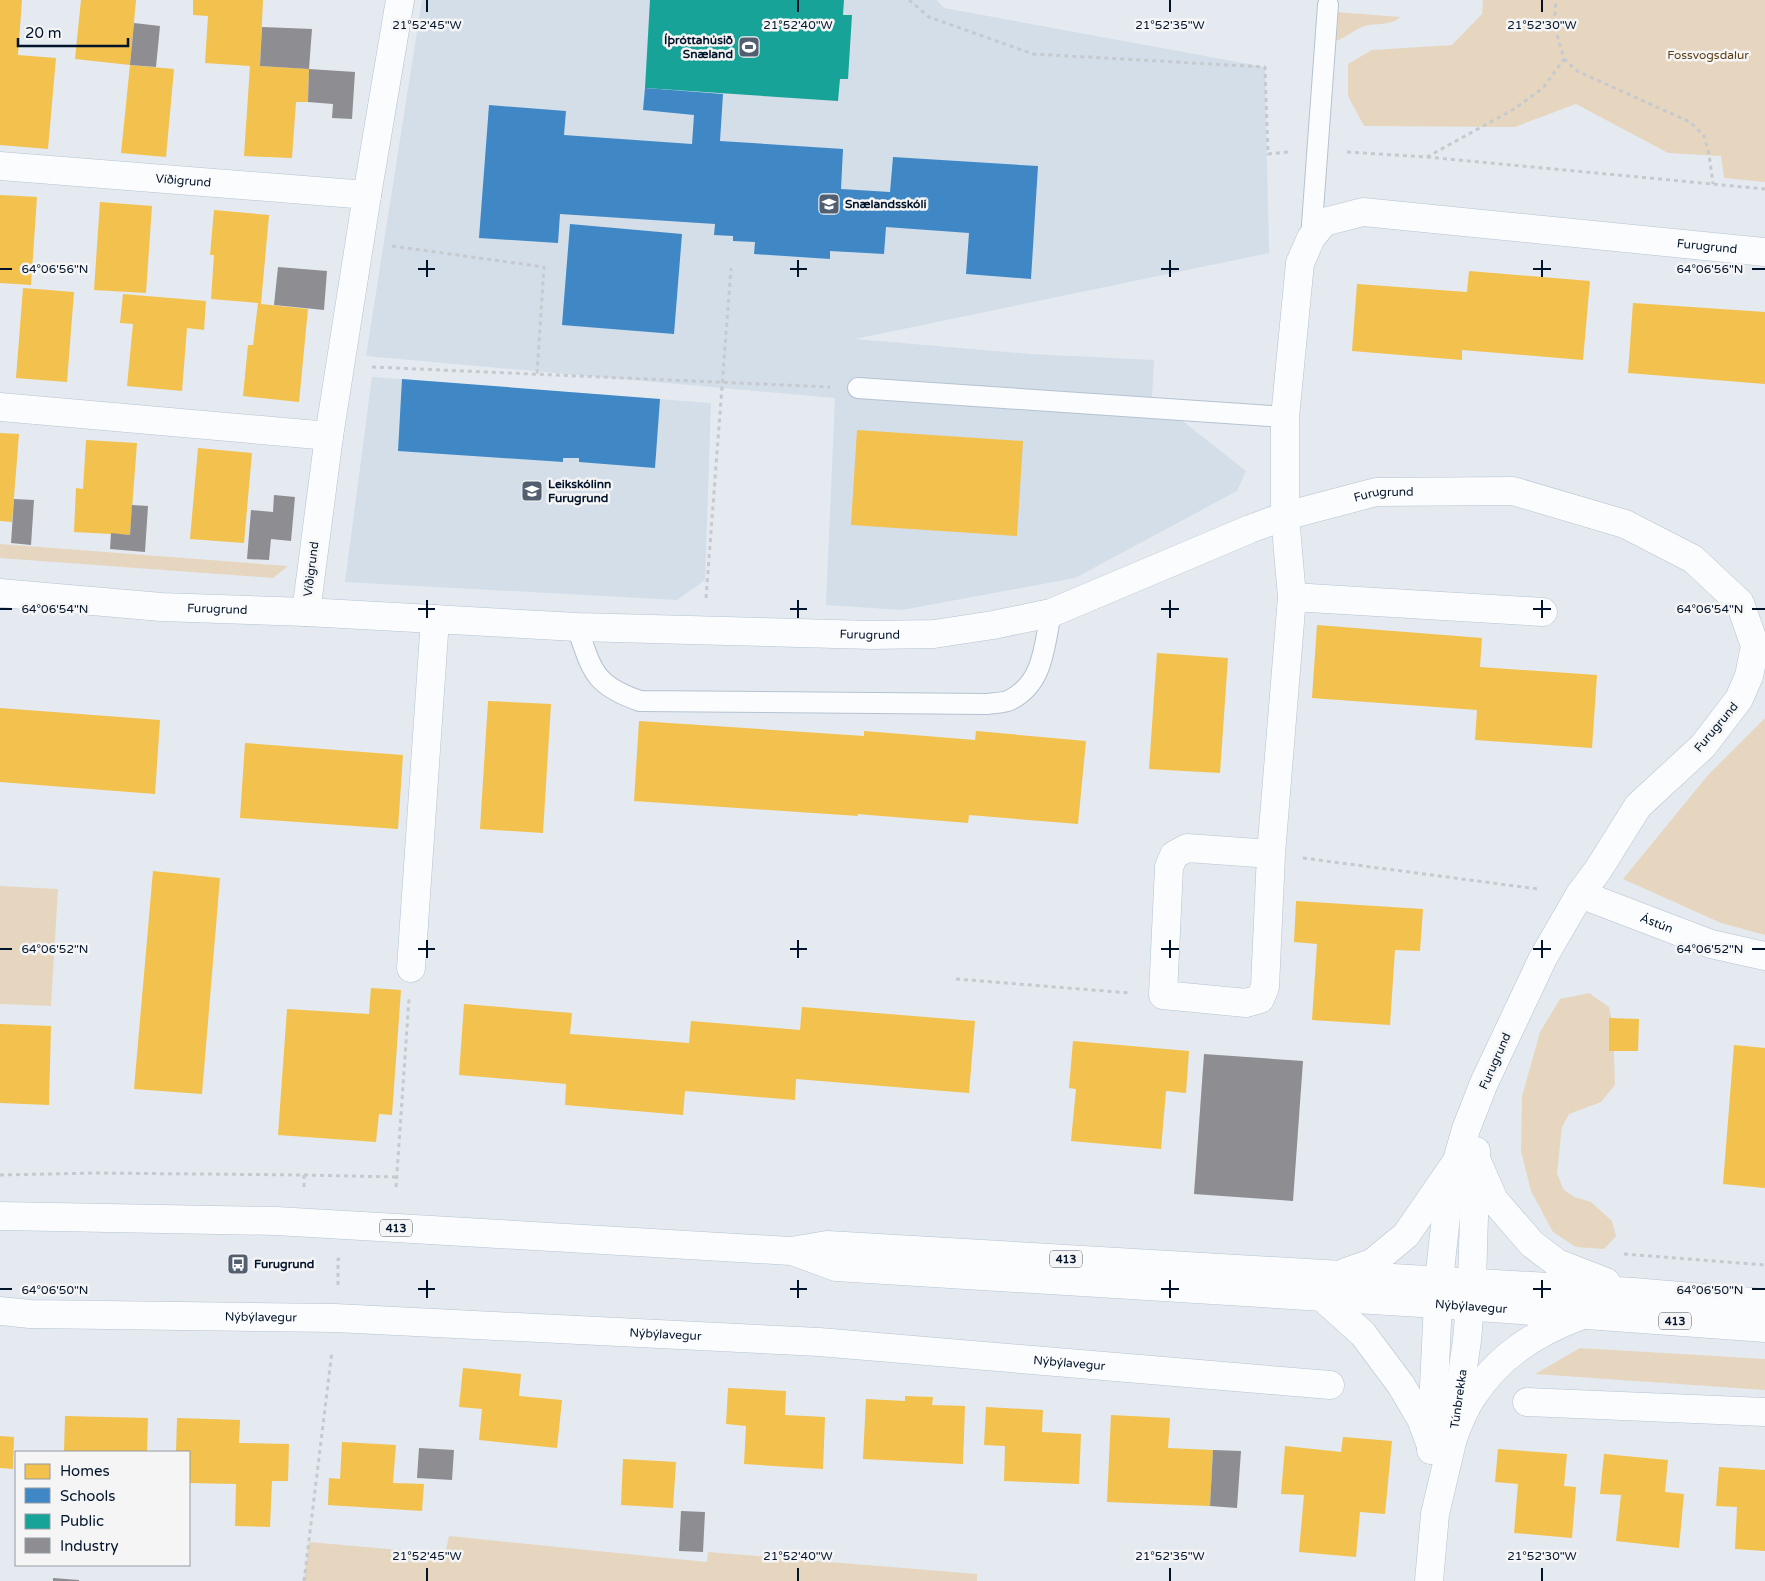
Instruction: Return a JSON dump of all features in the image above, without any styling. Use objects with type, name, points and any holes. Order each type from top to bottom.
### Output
[{"type":"street","name":"Víðigrund","points":[[306,612],[328,436],[400,0]]},
{"type":"street","name":"Víðigrund","points":[[0,166],[367,195]]},
{"type":"street","name":"Furugrund","points":[[1163,995],[1246,1002],[1260,999],[1265,987],[1271,854],[1292,596],[1285,516],[1285,417],[1300,263],[1311,238],[1324,222],[1363,212],[1765,252]]},
{"type":"street","points":[[0,407],[328,436]]},
{"type":"street","name":"Furugrund","points":[[0,593],[161,607],[306,612],[577,626],[872,635],[934,634],[993,625],[1051,613],[1250,528],[1285,516],[1376,492],[1513,491],[1625,524],[1693,559],[1740,603],[1755,646],[1749,676],[1740,699],[1702,746],[1638,806],[1598,870],[1580,894],[1543,958],[1484,1083],[1466,1159],[1448,1199],[1438,1292]]},
{"type":"street","points":[[1292,596],[1543,612]]},
{"type":"street","points":[[411,968],[434,618]]},
{"type":"street","points":[[1163,995],[1169,867],[1174,855],[1187,848],[1271,854]]},
{"type":"street","name":"Ástún","points":[[1580,894],[1710,944],[1765,956]]},
{"type":"street","name":"Furugrund","points":[[1466,1159],[1471,1295]]},
{"type":"street","points":[[1341,1274],[1372,1263],[1406,1235],[1466,1159],[1494,1200],[1532,1244],[1557,1263],[1634,1292]]},
{"type":"street","name":"Nýbýlavegur","points":[[0,1216],[276,1221],[791,1250],[827,1245],[1341,1274],[1438,1292],[1471,1295],[1585,1314],[1765,1328]]},
{"type":"street","name":"Nýbýlavegur","points":[[791,1250],[836,1267],[1323,1298],[1438,1292]]},
{"type":"street","name":"Túnbrekka","points":[[1438,1292],[1442,1442]]},
{"type":"street","name":"Nýbýlavegur","points":[[1471,1295],[1634,1292],[1765,1303]]},
{"type":"street","name":"Túnbrekka","points":[[1429,1581],[1442,1442],[1471,1295]]},
{"type":"street","points":[[1323,1298],[1363,1334],[1401,1385],[1421,1419],[1442,1442],[1470,1400],[1499,1362],[1555,1325],[1585,1314]]},
{"type":"street","name":"Nýbýlavegur","points":[[0,1312],[336,1318],[819,1342],[1330,1385]]},
{"type":"street","points":[[1527,1402],[1765,1412]]},
{"type":"lane","points":[[1311,238],[1328,5]]},
{"type":"lane","points":[[858,388],[1285,417]]},
{"type":"lane","points":[[577,626],[590,665],[600,680],[620,694],[640,701],[987,704],[1009,701],[1030,686],[1039,671],[1051,613]]},
{"type":"path","points":[[909,0],[930,17],[1033,54],[1265,67],[1268,154],[1318,150],[1427,158],[1765,189]]},
{"type":"path","points":[[1556,0],[1554,24],[1564,59],[1577,71],[1690,122],[1704,136],[1709,154],[1713,184]]},
{"type":"path","points":[[1427,158],[1514,109],[1543,88],[1564,59]]},
{"type":"path","points":[[704,631],[731,268]]},
{"type":"path","points":[[340,366],[858,388]]},
{"type":"path","points":[[1271,854],[1538,889]]},
{"type":"path","points":[[396,1188],[411,968]]},
{"type":"path","points":[[956,979],[1163,995]]},
{"type":"path","points":[[304,1175],[397,1177]]},
{"type":"path","points":[[1615,1254],[1765,1265]]},
{"type":"path","points":[[338,1288],[338,1259],[347,1260]]},
{"type":"path","points":[[304,1581],[333,1349]]},
{"type":"shaded area","name":"Snælandsskóli","points":[[422,0],[937,0],[944,8],[1265,67],[1269,253],[855,339],[1030,354],[1154,360],[1152,397],[1246,471],[1237,491],[1075,578],[902,610],[826,605],[835,398],[366,356]]},
{"type":"shaded area","name":"Leikskólinn Furugrund","points":[[372,377],[711,403],[705,580],[677,600],[345,582]]},
{"type":"green space","name":"Fossvogsdalur","points":[[1483,0],[1765,0],[1765,182],[1724,178],[1721,156],[1668,153],[1576,104],[1515,127],[1364,126],[1348,96],[1348,64],[1372,50],[1452,45],[1482,14]]},
{"type":"green space","points":[[1336,12],[1400,17],[1392,22],[1361,27],[1336,41],[1333,39]]},
{"type":"green space","points":[[0,544],[288,566],[273,578],[0,558]]},
{"type":"green space","points":[[1765,718],[1765,935],[1721,923],[1623,879],[1708,775]]},
{"type":"green space","points":[[0,886],[58,889],[51,1006],[0,1004]]},
{"type":"green space","points":[[1589,993],[1609,1007],[1613,1025],[1615,1085],[1601,1102],[1569,1114],[1562,1127],[1557,1173],[1563,1189],[1574,1197],[1591,1202],[1612,1221],[1616,1236],[1604,1249],[1576,1247],[1553,1232],[1531,1191],[1521,1151],[1522,1096],[1540,1032],[1560,999]]},
{"type":"green space","points":[[1580,1348],[1765,1359],[1765,1390],[1535,1374]]},
{"type":"green space","points":[[449,1536],[707,1562],[708,1552],[977,1574],[977,1581],[304,1581],[309,1542],[445,1554]]},
{"type":"building: Homes","points":[[0,0],[22,0],[18,55],[56,58],[48,149],[0,145]]},
{"type":"building: Homes","points":[[81,0],[136,0],[130,65],[75,59]]},
{"type":"building: Homes","points":[[193,0],[263,0],[260,66],[309,69],[308,102],[296,102],[292,158],[244,156],[250,66],[205,63],[208,16],[193,15]]},
{"type":"building: Homes","points":[[130,65],[174,69],[166,157],[121,153]]},
{"type":"building: Homes","points":[[0,195],[37,197],[31,285],[0,283]]},
{"type":"building: Homes","points":[[100,202],[152,206],[146,293],[94,290]]},
{"type":"building: Homes","points":[[214,210],[269,215],[261,304],[308,309],[299,402],[243,396],[248,345],[253,345],[258,303],[211,299],[214,255],[210,255]]},
{"type":"building: Homes","points":[[1469,271],[1590,281],[1583,360],[1462,350],[1462,360],[1352,351],[1357,284],[1467,292]]},
{"type":"building: Homes","points":[[23,288],[74,292],[67,382],[16,378]]},
{"type":"building: Homes","points":[[123,294],[206,301],[204,330],[187,328],[182,391],[127,386],[133,324],[120,323]]},
{"type":"building: Homes","points":[[1633,303],[1765,312],[1765,384],[1628,373]]},
{"type":"building: Homes","points":[[857,430],[1023,441],[1017,536],[851,525]]},
{"type":"building: Homes","points":[[0,433],[19,434],[12,522],[0,521]]},
{"type":"building: Homes","points":[[86,440],[137,443],[130,535],[74,532],[76,488],[83,489]]},
{"type":"building: Homes","points":[[198,448],[252,453],[244,543],[190,539]]},
{"type":"building: Homes","points":[[1317,625],[1482,638],[1480,667],[1597,675],[1592,748],[1475,740],[1477,710],[1312,698]]},
{"type":"building: Homes","points":[[1157,653],[1228,658],[1220,773],[1149,769]]},
{"type":"building: Homes","points":[[488,701],[551,704],[543,833],[480,829]]},
{"type":"building: Homes","points":[[0,708],[160,720],[155,794],[0,782]]},
{"type":"building: Homes","points":[[639,721],[864,736],[864,731],[975,740],[976,731],[1086,741],[1078,824],[969,815],[968,823],[857,814],[858,816],[634,801]]},
{"type":"building: Homes","points":[[245,743],[403,755],[398,829],[240,818]]},
{"type":"building: Homes","points":[[153,871],[220,878],[202,1094],[134,1089]]},
{"type":"building: Homes","points":[[1296,901],[1423,909],[1420,951],[1395,950],[1390,1025],[1312,1020],[1317,944],[1294,942]]},
{"type":"building: Homes","points":[[371,988],[401,990],[392,1115],[379,1114],[376,1142],[278,1135],[287,1009],[369,1014]]},
{"type":"building: Homes","points":[[464,1004],[572,1013],[570,1034],[689,1043],[691,1021],[800,1030],[802,1007],[975,1021],[969,1093],[796,1079],[795,1100],[685,1091],[683,1115],[565,1105],[566,1084],[459,1075]]},
{"type":"building: Homes","points":[[1609,1018],[1639,1019],[1638,1051],[1609,1051]]},
{"type":"building: Homes","points":[[0,1024],[51,1026],[49,1105],[0,1103]]},
{"type":"building: Homes","points":[[1073,1041],[1189,1051],[1186,1093],[1166,1091],[1161,1149],[1071,1141],[1076,1089],[1069,1088]]},
{"type":"building: Homes","points":[[1734,1045],[1765,1048],[1765,1188],[1723,1184]]},
{"type":"building: Homes","points":[[463,1368],[521,1374],[519,1396],[562,1400],[557,1448],[479,1440],[482,1409],[459,1407]]},
{"type":"building: Homes","points":[[728,1388],[786,1391],[785,1415],[825,1417],[823,1469],[744,1464],[746,1426],[726,1424]]},
{"type":"building: Homes","points":[[905,1396],[933,1397],[932,1405],[965,1406],[963,1464],[863,1459],[866,1399],[905,1401]]},
{"type":"building: Homes","points":[[986,1407],[1043,1410],[1042,1432],[1081,1434],[1079,1484],[1004,1481],[1005,1446],[984,1445]]},
{"type":"building: Homes","points":[[1111,1415],[1170,1418],[1168,1448],[1213,1450],[1210,1506],[1107,1502]]},
{"type":"building: Homes","points":[[65,1416],[148,1418],[147,1451],[64,1451]]},
{"type":"building: Homes","points":[[177,1418],[240,1420],[239,1443],[289,1444],[288,1481],[272,1481],[270,1527],[235,1526],[236,1484],[190,1483],[190,1451],[176,1451]]},
{"type":"building: Homes","points":[[0,1436],[14,1437],[13,1469],[0,1468]]},
{"type":"building: Homes","points":[[1343,1437],[1392,1441],[1385,1514],[1360,1512],[1356,1557],[1299,1552],[1304,1495],[1281,1494],[1285,1446],[1341,1452]]},
{"type":"building: Homes","points":[[342,1442],[396,1445],[393,1483],[424,1484],[422,1511],[328,1505],[329,1478],[340,1479]]},
{"type":"building: Homes","points":[[1498,1449],[1567,1454],[1564,1486],[1576,1487],[1572,1538],[1514,1533],[1518,1484],[1495,1482]]},
{"type":"building: Homes","points":[[1604,1454],[1668,1460],[1665,1492],[1684,1494],[1679,1548],[1616,1541],[1621,1495],[1600,1494]]},
{"type":"building: Homes","points":[[623,1459],[676,1462],[673,1508],[621,1505]]},
{"type":"building: Homes","points":[[1719,1467],[1765,1470],[1765,1551],[1735,1549],[1737,1507],[1716,1506]]},
{"type":"building: Schools","points":[[645,88],[723,94],[720,141],[843,149],[841,189],[890,192],[893,157],[1038,166],[1031,279],[966,274],[969,233],[886,227],[884,254],[830,251],[830,259],[754,254],[755,242],[733,241],[733,236],[714,235],[715,224],[560,214],[558,243],[479,238],[489,105],[566,111],[564,135],[692,144],[694,115],[643,110]]},
{"type":"building: Schools","points":[[570,224],[682,234],[674,334],[562,325]]},
{"type":"building: Schools","points":[[402,379],[660,399],[655,468],[579,462],[579,458],[563,458],[563,462],[398,451]]},
{"type":"building: Public","name":"Íþróttahúsið Snæland","points":[[650,0],[844,0],[843,15],[852,15],[848,79],[840,79],[838,101],[645,88]]},
{"type":"building: Industry","points":[[134,23],[160,26],[156,67],[130,65]]},
{"type":"building: Industry","points":[[262,27],[312,29],[309,69],[260,66]]},
{"type":"building: Industry","points":[[309,69],[355,72],[352,119],[332,118],[333,104],[308,102]]},
{"type":"building: Industry","points":[[278,267],[327,271],[324,310],[274,305]]},
{"type":"building: Industry","points":[[274,495],[295,497],[291,541],[271,539],[269,560],[247,559],[251,510],[273,512]]},
{"type":"building: Industry","points":[[14,499],[34,500],[31,545],[11,543]]},
{"type":"building: Industry","points":[[132,505],[148,506],[145,552],[110,549],[111,533],[130,535]]},
{"type":"building: Industry","points":[[1204,1054],[1303,1061],[1293,1201],[1194,1194]]},
{"type":"building: Industry","points":[[419,1448],[454,1450],[452,1480],[417,1478]]},
{"type":"building: Industry","points":[[1213,1450],[1241,1451],[1237,1508],[1210,1506]]},
{"type":"building: Industry","points":[[681,1511],[705,1512],[703,1552],[679,1551]]},
{"type":"building: Industry","points":[[53,1578],[79,1580],[79,1581],[53,1581]]},
{"type":"place","name":"Íþróttahúsið Snæland","points":[[749,47]]},
{"type":"place","name":"Snælandsskóli","points":[[829,204]]},
{"type":"place","name":"Leikskólinn Furugrund","points":[[532,491]]},
{"type":"place","name":"Furugrund","points":[[238,1264]]}]
